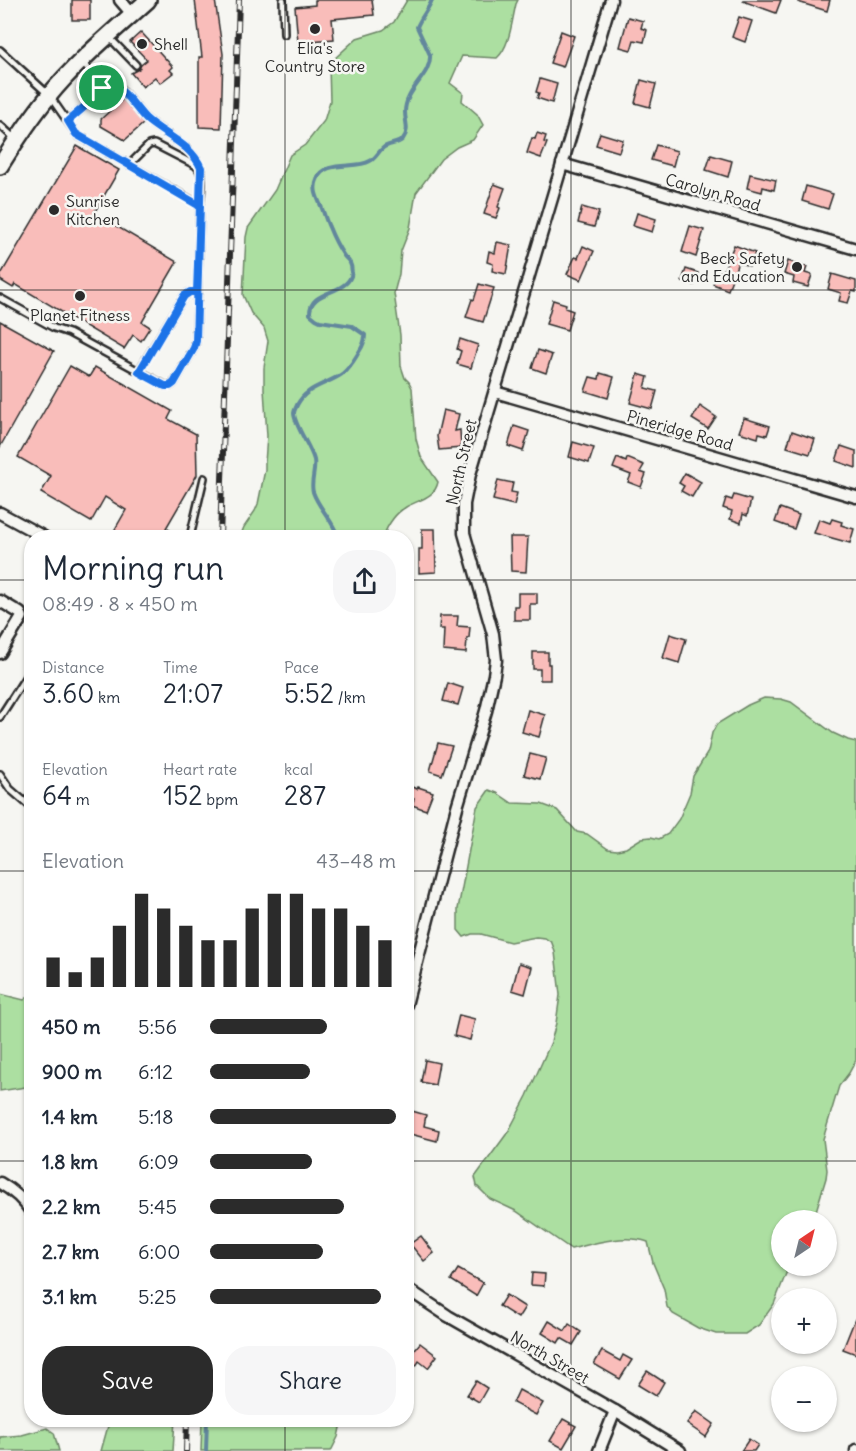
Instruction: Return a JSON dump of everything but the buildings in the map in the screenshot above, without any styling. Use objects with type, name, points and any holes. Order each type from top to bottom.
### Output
[{"type":"main road","points":[[0,166],[49,95],[83,59],[148,0]]},
{"type":"street","points":[[120,0],[132,14]]},
{"type":"street","name":"North Street","points":[[414,974],[444,857],[486,711],[496,660],[493,634],[464,533],[464,504],[470,474],[610,0]]},
{"type":"street","name":"Carolyn Road","points":[[562,164],[856,249]]},
{"type":"street","name":"Pineridge Road","points":[[495,392],[856,497]]},
{"type":"street","points":[[0,513],[31,530]]},
{"type":"street","points":[[0,601],[21,615],[21,621],[0,653]]},
{"type":"street","points":[[0,1183],[24,1202]]},
{"type":"street","name":"North Street","points":[[414,1293],[448,1316],[615,1411],[680,1451]]},
{"type":"street","points":[[599,1451],[615,1411]]},
{"type":"lane","points":[[283,0],[284,33]]},
{"type":"lane","points":[[108,36],[136,65]]},
{"type":"lane","points":[[0,50],[49,95],[77,135],[200,206]]},
{"type":"lane","points":[[83,59],[89,72],[102,88]]},
{"type":"lane","points":[[0,298],[166,386],[174,383],[195,346],[201,173],[198,162],[183,145],[146,118],[121,90],[113,86],[102,88]]},
{"type":"lane","points":[[68,121],[99,94],[102,88]]},
{"type":"lane","points":[[0,125],[16,140]]},
{"type":"lane","points":[[129,165],[148,146],[154,144],[195,165],[201,173]]},
{"type":"lane","points":[[139,372],[184,296],[190,292],[197,292]]},
{"type":"lane","points":[[192,530],[204,478]]},
{"type":"lane","points":[[0,717],[24,680]]},
{"type":"lane","points":[[0,774],[10,789],[24,801]]},
{"type":"green space","points":[[407,0],[518,0],[508,40],[497,58],[462,56],[450,83],[463,93],[462,101],[477,114],[483,125],[473,140],[457,147],[441,159],[416,193],[410,228],[401,251],[399,274],[394,293],[400,335],[401,366],[412,388],[416,439],[421,457],[438,482],[430,495],[398,513],[386,530],[243,530],[258,504],[265,470],[267,436],[264,368],[268,341],[264,328],[251,313],[243,295],[248,228],[275,190],[290,155],[305,145],[324,121],[330,101],[329,66],[332,61],[357,38],[383,30],[394,22]]},
{"type":"green space","points":[[764,698],[791,702],[833,733],[856,742],[856,1060],[839,1086],[823,1139],[827,1170],[816,1210],[771,1210],[771,1276],[785,1276],[780,1288],[771,1288],[771,1308],[759,1325],[745,1334],[716,1334],[698,1328],[673,1314],[667,1307],[664,1289],[653,1263],[648,1242],[619,1239],[571,1249],[516,1211],[490,1199],[477,1186],[475,1177],[508,1132],[551,1042],[560,995],[552,943],[545,938],[536,937],[510,942],[481,934],[464,937],[458,930],[458,909],[477,807],[489,790],[512,803],[541,804],[557,810],[577,832],[587,834],[608,849],[626,848],[642,838],[659,839],[668,834],[679,819],[690,793],[693,776],[708,752],[712,733],[717,724]]},
{"type":"green space","points":[[0,994],[24,1000],[24,1087],[0,1091]]},
{"type":"green space","points":[[108,1427],[174,1427],[173,1451],[101,1451]]},
{"type":"green space","points":[[202,1427],[340,1427],[331,1451],[201,1451]]},
{"type":"green space","points":[[47,1428],[54,1433],[59,1451],[0,1451],[0,1437],[22,1435]]},
{"type":"waterway","points":[[335,530],[313,492],[314,460],[297,424],[294,412],[306,394],[317,386],[336,378],[347,369],[363,346],[365,335],[352,326],[320,321],[310,314],[311,306],[315,301],[342,287],[351,276],[352,271],[350,263],[328,225],[315,190],[316,183],[326,169],[364,164],[372,160],[385,146],[398,142],[405,136],[406,104],[430,62],[430,55],[417,27],[432,0]]},
{"type":"waterway","points":[[206,1451],[207,1427]]},
{"type":"railway","points":[[220,530],[239,0]]},
{"type":"railway","points":[[186,1451],[187,1427]]},
{"type":"place","name":"Elia's Country Store","points":[[315,29]]},
{"type":"place","name":"Shell","points":[[142,44]]},
{"type":"place","name":"Sunrise Kitchen","points":[[54,210]]},
{"type":"place","name":"Beck Safety and Education","points":[[797,267]]},
{"type":"place","name":"Planet Fitness","points":[[80,296]]},
{"type":"route","points":[[113,86],[121,90],[146,118],[183,145],[201,168],[202,177],[196,341],[174,383],[168,387],[139,372],[184,296],[190,292],[197,292],[200,206],[76,134],[68,121],[99,94],[102,88],[113,86]]}]
